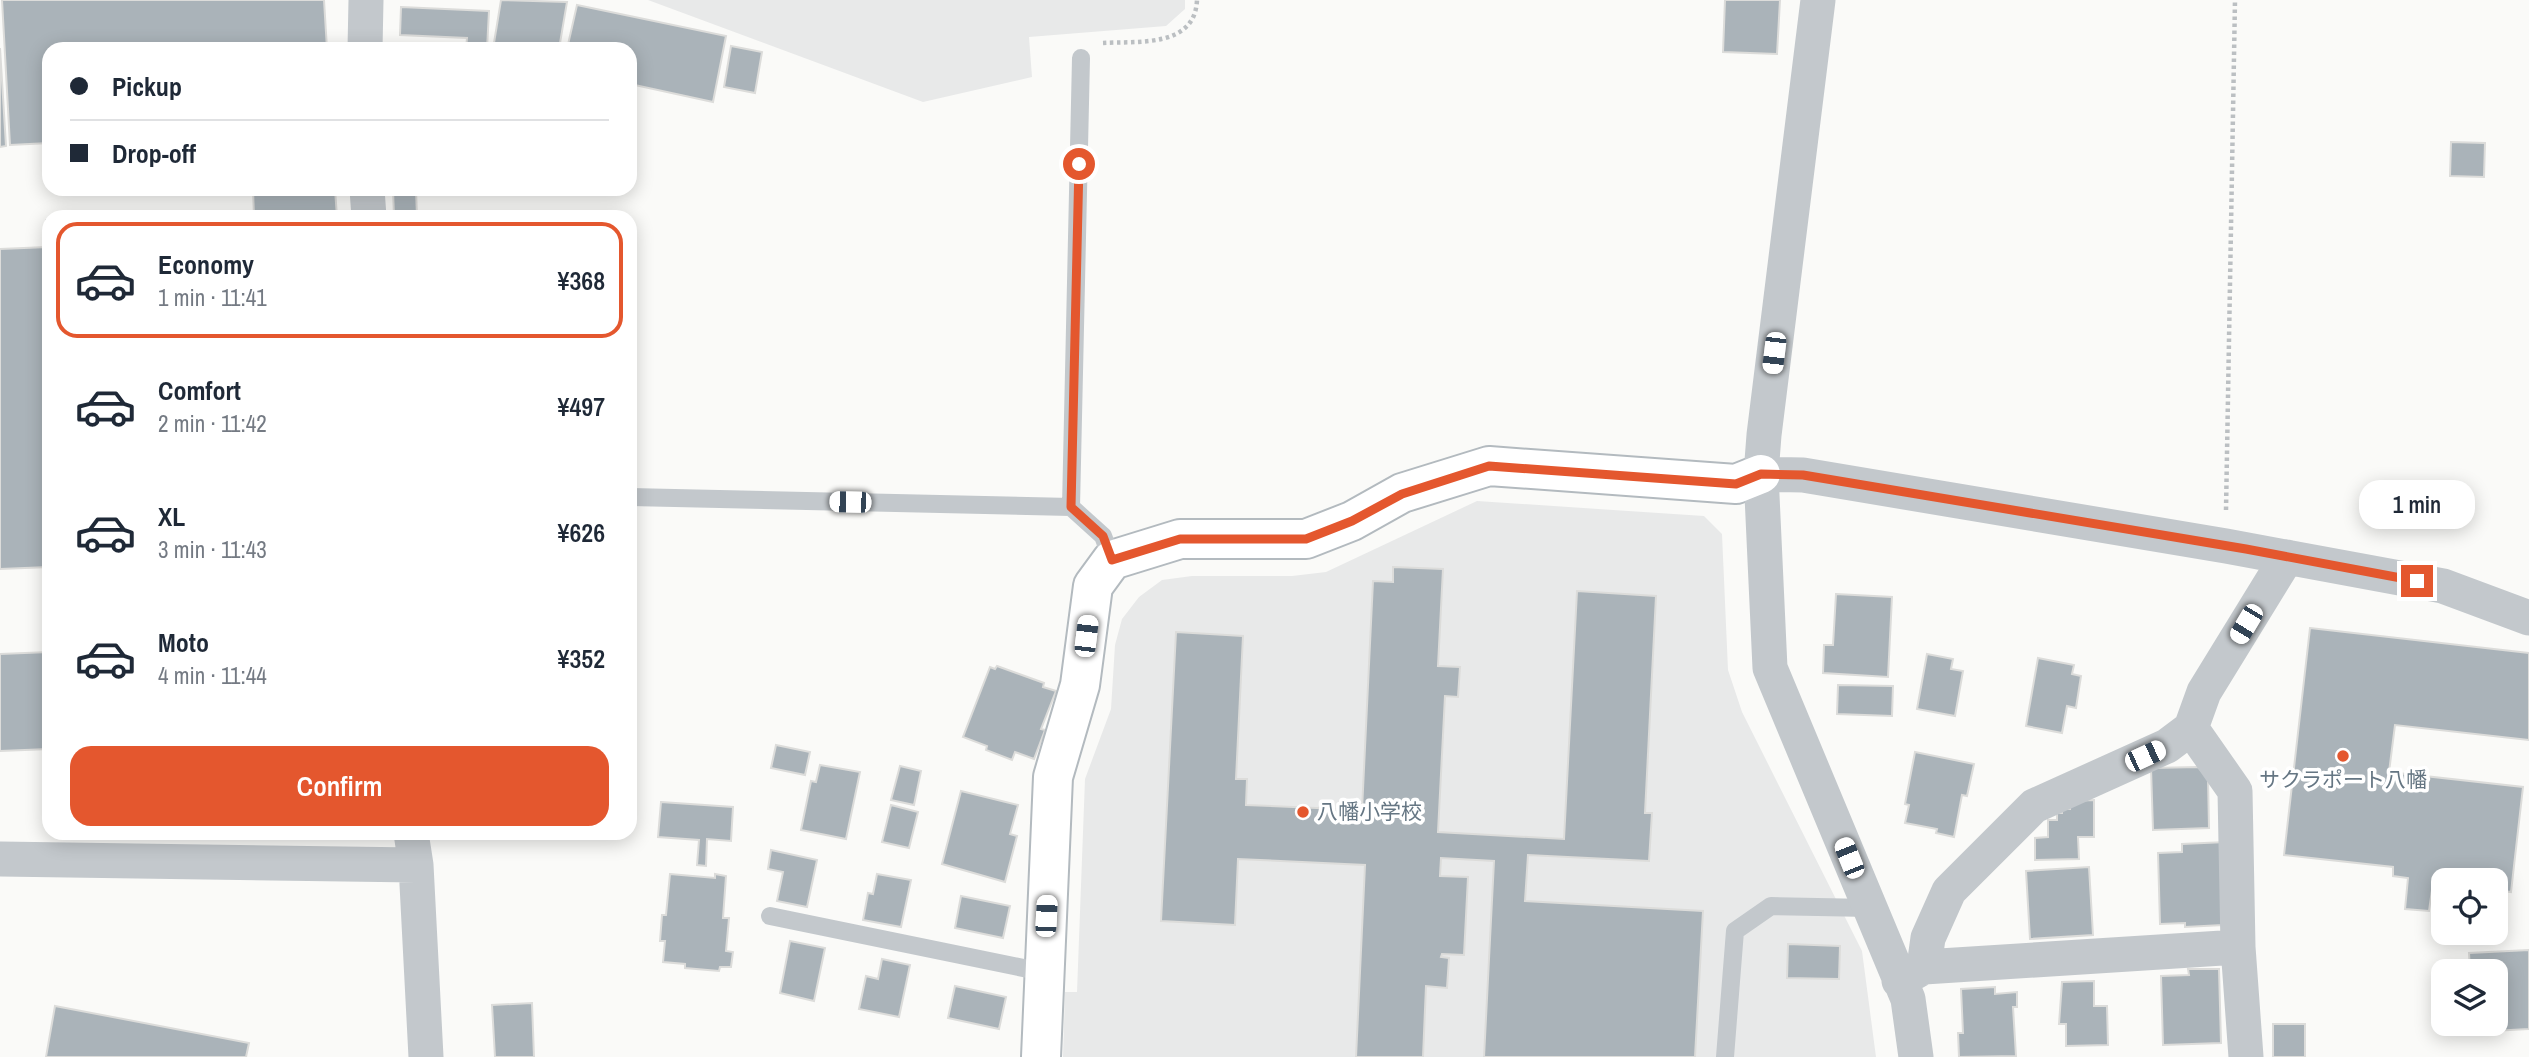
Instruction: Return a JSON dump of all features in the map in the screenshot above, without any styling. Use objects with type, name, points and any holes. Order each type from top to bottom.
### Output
[{"type":"street","points":[[365,42],[366,0]]},
{"type":"street","points":[[1818,0],[1765,421],[1761,474],[1770,668],[1870,908],[1912,974]]},
{"type":"street","points":[[1041,1057],[1053,777],[1080,685],[1093,586],[1112,560],[1180,539],[1306,539],[1352,521],[1402,494],[1489,466],[1736,484],[1761,474],[1803,475],[2287,556],[2443,586],[2529,618]]},
{"type":"street","points":[[1916,1057],[1908,999],[1912,974],[1949,891],[2035,806],[2167,746],[2191,728],[2204,692],[2287,556]]},
{"type":"street","points":[[2191,728],[2235,791],[2238,947],[2246,1057]]},
{"type":"street","points":[[0,859],[413,849],[426,1057]]},
{"type":"street","points":[[1912,974],[2238,947]]},
{"type":"lane","points":[[1071,507],[1081,58]]},
{"type":"lane","points":[[637,497],[1071,507],[1103,536],[1112,560]]},
{"type":"lane","points":[[1725,1057],[1735,931],[1771,906],[1870,908]]},
{"type":"lane","points":[[770,916],[1043,972]]},
{"type":"path","points":[[1081,58],[1093,44],[1167,40],[1187,28],[1197,10],[1197,0]]},
{"type":"path","points":[[2226,546],[2235,0]]},
{"type":"shaded area","points":[[648,0],[1185,0],[1185,9],[1166,26],[1029,37],[1032,77],[923,102]]},
{"type":"shaded area","points":[[1477,501],[1704,516],[1722,534],[1728,670],[1742,712],[1862,951],[1876,1057],[1063,1057],[1065,992],[1077,992],[1085,779],[1111,709],[1115,645],[1122,619],[1139,597],[1162,580],[1192,576],[1292,576],[1326,572]]},
{"type":"building","points":[[2,0],[324,0],[327,42],[42,42],[42,143],[10,145]]},
{"type":"building","points":[[501,0],[567,2],[560,42],[494,42]]},
{"type":"building","points":[[1725,0],[1780,0],[1777,54],[1723,52]]},
{"type":"building","points":[[577,5],[726,36],[713,102],[637,86],[637,42],[569,42]]},
{"type":"building","points":[[401,7],[489,11],[487,42],[467,42],[467,38],[400,35]]},
{"type":"building","points":[[731,46],[762,52],[755,93],[724,87]]},
{"type":"building","points":[[0,48],[6,146],[0,147]]},
{"type":"building","points":[[2451,142],[2485,143],[2484,177],[2450,176]]},
{"type":"building","points":[[253,196],[336,196],[336,210],[254,210]]},
{"type":"building","points":[[393,196],[416,196],[417,210],[394,210]]},
{"type":"building","points":[[42,247],[42,567],[0,569],[0,249]]},
{"type":"building","name":"八幡小学校","points":[[1393,567],[1443,569],[1438,666],[1460,667],[1458,697],[1445,696],[1438,832],[1564,839],[1577,591],[1656,596],[1645,813],[1652,813],[1649,861],[1528,855],[1525,901],[1703,911],[1695,1057],[1484,1057],[1494,861],[1441,858],[1440,876],[1468,877],[1464,955],[1442,954],[1441,957],[1449,958],[1447,988],[1426,986],[1423,1057],[1356,1057],[1365,865],[1238,859],[1235,925],[1161,921],[1176,632],[1243,636],[1236,779],[1247,779],[1246,805],[1362,810],[1373,581],[1393,582]]},
{"type":"building","points":[[1836,594],[1892,597],[1888,677],[1823,673],[1824,645],[1833,645]]},
{"type":"building","name":"サクラポート八幡","points":[[2310,628],[2529,653],[2529,740],[2395,725],[2389,772],[2523,787],[2511,892],[2508,892],[2508,868],[2431,868],[2429,911],[2405,909],[2408,878],[2393,876],[2393,867],[2284,855]]},
{"type":"building","points":[[42,652],[42,749],[0,751],[0,654]]},
{"type":"building","points":[[1927,654],[1953,659],[1951,669],[1963,671],[1955,716],[1917,709]]},
{"type":"building","points":[[2038,658],[2074,665],[2072,674],[2081,676],[2076,708],[2067,706],[2062,733],[2026,726]]},
{"type":"building","points":[[997,666],[1044,683],[1043,687],[1056,691],[1041,729],[1045,730],[1034,759],[1015,752],[1012,760],[963,737],[990,667],[995,669]]},
{"type":"building","points":[[1838,685],[1893,686],[1892,716],[1837,714]]},
{"type":"building","points":[[776,745],[810,752],[805,775],[771,768]]},
{"type":"building","points":[[1915,752],[1974,764],[1967,796],[1962,795],[1954,837],[1936,833],[1937,829],[1905,823],[1909,805],[1905,804]]},
{"type":"building","points":[[820,765],[860,772],[846,839],[801,830],[811,781],[816,782]]},
{"type":"building","points":[[900,766],[921,771],[914,805],[891,800]]},
{"type":"building","points":[[2198,767],[2208,778],[2209,828],[2153,830],[2151,768]]},
{"type":"building","points":[[961,791],[1018,805],[1010,834],[1017,836],[1005,882],[942,864]]},
{"type":"building","points":[[2094,800],[2094,837],[2078,837],[2079,859],[2035,860],[2035,838],[2048,837],[2048,820],[2057,820],[2057,813],[2062,813],[2062,809],[2070,809],[2070,801]]},
{"type":"building","points":[[661,802],[733,807],[731,841],[707,839],[706,866],[697,865],[699,840],[658,837]]},
{"type":"building","points":[[891,805],[918,812],[909,848],[882,842]]},
{"type":"building","points":[[2226,842],[2223,925],[2185,927],[2185,923],[2160,924],[2158,853],[2182,852],[2182,844]]},
{"type":"building","points":[[771,850],[817,860],[807,907],[777,901],[783,872],[768,869]]},
{"type":"building","points":[[2089,867],[2093,935],[2030,939],[2026,871]]},
{"type":"building","points":[[670,874],[715,878],[715,874],[726,876],[723,918],[729,918],[726,951],[733,952],[731,967],[720,967],[719,971],[685,968],[685,964],[663,962],[665,941],[660,941],[662,915],[666,915]]},
{"type":"building","points":[[877,874],[911,880],[901,927],[863,920],[868,893],[873,894]]},
{"type":"building","points":[[961,896],[1010,906],[1003,938],[955,928]]},
{"type":"building","points":[[790,941],[825,948],[814,1001],[780,993]]},
{"type":"building","points":[[1788,944],[1840,946],[1839,979],[1787,978]]},
{"type":"building","points":[[2529,950],[2529,1029],[2508,1030],[2508,959],[2469,959],[2469,953]]},
{"type":"building","points":[[882,959],[910,965],[899,1017],[859,1009],[866,976],[878,979]]},
{"type":"building","points":[[2188,969],[2219,969],[2221,1043],[2163,1045],[2161,976],[2189,975]]},
{"type":"building","points":[[2094,981],[2094,1006],[2107,1006],[2108,1045],[2066,1046],[2066,1024],[2059,1024],[2062,982]]},
{"type":"building","points":[[955,986],[1006,997],[999,1029],[948,1018]]},
{"type":"building","points":[[1995,987],[1995,994],[2017,992],[2017,1007],[2013,1007],[2016,1056],[1959,1057],[1958,1033],[1963,1033],[1961,989]]},
{"type":"building","points":[[532,1003],[534,1057],[495,1057],[492,1005]]},
{"type":"building","points":[[55,1006],[249,1043],[246,1057],[46,1057]]},
{"type":"building","points":[[2273,1024],[2305,1024],[2305,1057],[2273,1057]]},
{"type":"place","name":"サクラポート八幡","points":[[2343,756]]},
{"type":"place","name":"八幡小学校","points":[[1303,812]]},
{"type":"route","points":[[1079,164],[1071,507],[1103,536],[1112,560],[1180,539],[1306,539],[1352,521],[1402,494],[1489,466],[1736,484],[1761,474],[1803,475],[2246,549],[2417,581]]}]
